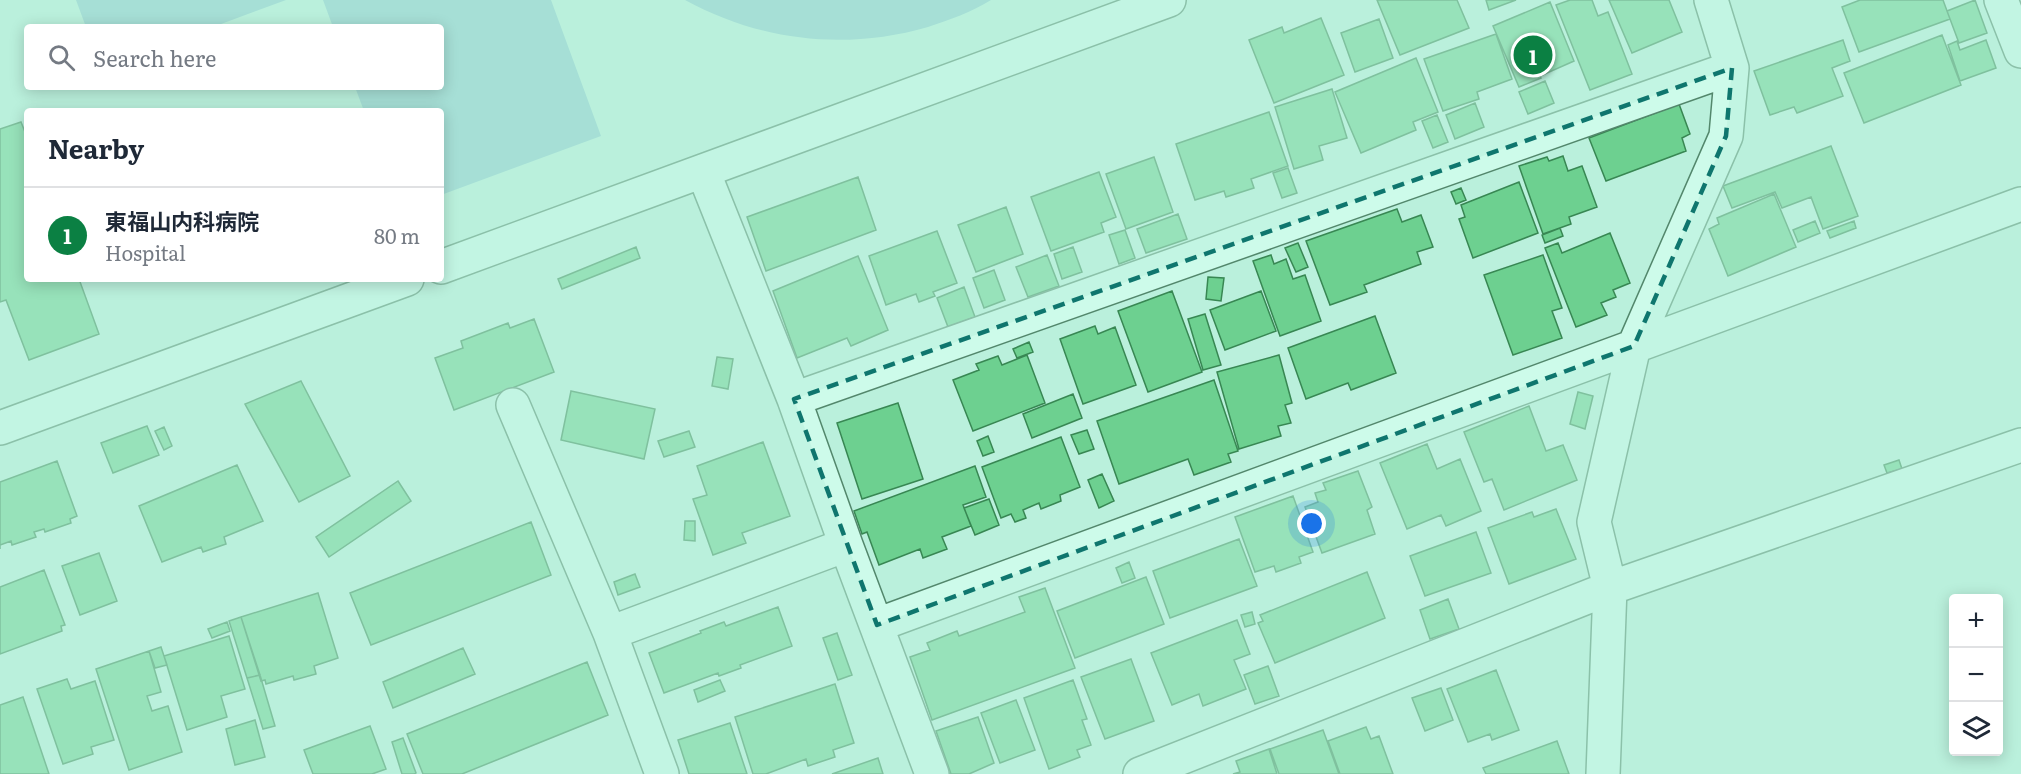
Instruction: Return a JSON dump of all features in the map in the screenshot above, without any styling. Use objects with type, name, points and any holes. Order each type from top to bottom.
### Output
[{"type":"street","points":[[444,266],[1169,0]]},
{"type":"street","points":[[1604,774],[1610,588],[1594,522],[1634,346],[1726,136],[1732,68],[1711,0]]},
{"type":"street","points":[[2001,0],[2021,51]]},
{"type":"street","points":[[794,399],[1732,68]]},
{"type":"street","points":[[703,171],[794,399],[932,774]]},
{"type":"street","points":[[877,624],[2021,204]]},
{"type":"street","points":[[0,428],[399,282]]},
{"type":"street","points":[[513,405],[610,633],[662,774]]},
{"type":"street","points":[[1140,774],[1610,588],[2021,446]]},
{"type":"street","points":[[610,633],[846,545]]},
{"type":"highlighted area","points":[[1732,68],[1726,136],[1634,346],[877,625],[794,399]]},
{"type":"shaded area","points":[[76,0],[286,0],[221,24],[85,24]]},
{"type":"shaded area","points":[[323,0],[551,0],[601,136],[444,194],[444,108],[363,108],[356,90],[444,90],[444,24],[332,24]]},
{"type":"shaded area","points":[[685,0],[991,0],[952,19],[928,27],[866,39],[834,40],[773,33],[743,25]]},
{"type":"building","points":[[1377,0],[1457,0],[1469,28],[1400,55]]},
{"type":"building","points":[[1486,0],[1516,0],[1489,10]]},
{"type":"building","points":[[1570,0],[1592,0],[1598,16],[1608,12],[1632,74],[1590,90],[1556,5]]},
{"type":"building","points":[[1609,0],[1669,0],[1682,32],[1632,53]]},
{"type":"building","points":[[1860,0],[1943,0],[1950,19],[1859,52],[1842,7]]},
{"type":"building","points":[[1975,0],[1987,33],[1959,43],[1947,11]]},
{"type":"building","points":[[1550,2],[1574,61],[1519,87],[1493,26]]},
{"type":"building","points":[[1321,18],[1344,75],[1274,103],[1249,40],[1282,27],[1284,33]]},
{"type":"building","points":[[1379,19],[1393,58],[1355,72],[1341,33]]},
{"type":"building","points":[[1496,34],[1512,79],[1477,92],[1479,99],[1443,111],[1424,59]]},
{"type":"building","points":[[1942,35],[1961,85],[1864,123],[1844,73]]},
{"type":"building","points":[[1843,40],[1850,61],[1832,68],[1843,96],[1797,113],[1794,107],[1770,115],[1754,71]]},
{"type":"building","points":[[1986,40],[1996,68],[1960,81],[1948,45],[1957,41],[1960,50]]},
{"type":"building","points":[[1416,58],[1438,112],[1413,122],[1416,130],[1361,153],[1335,92]]},
{"type":"building","points":[[1545,81],[1554,103],[1528,114],[1519,92]]},
{"type":"building","points":[[1332,89],[1347,138],[1319,146],[1323,160],[1294,169],[1275,107]]},
{"type":"building","points":[[1475,103],[1484,127],[1455,139],[1446,115]]},
{"type":"building","points":[[1679,104],[1690,134],[1682,138],[1686,151],[1606,181],[1589,138]]},
{"type":"building","points":[[1269,112],[1288,166],[1251,179],[1254,188],[1226,197],[1224,191],[1195,200],[1176,144]]},
{"type":"building","points":[[1437,115],[1448,142],[1433,148],[1422,121]]},
{"type":"building","points":[[21,122],[24,130],[24,282],[80,282],[99,334],[29,360],[6,300],[0,302],[0,129]]},
{"type":"building","points":[[1831,146],[1858,216],[1823,229],[1811,197],[1782,208],[1775,192],[1732,208],[1723,186]]},
{"type":"building","points":[[1563,156],[1568,171],[1582,166],[1597,207],[1569,217],[1571,224],[1543,234],[1519,166],[1547,157],[1549,161]]},
{"type":"building","points":[[1154,157],[1173,212],[1126,229],[1106,174]]},
{"type":"building","points":[[1288,168],[1297,193],[1282,198],[1273,173]]},
{"type":"building","points":[[1099,172],[1116,217],[1101,223],[1104,232],[1051,251],[1031,197]]},
{"type":"building","points":[[858,177],[876,230],[766,271],[747,217]]},
{"type":"building","points":[[1519,182],[1538,233],[1473,258],[1459,219],[1465,217],[1461,205]]},
{"type":"building","points":[[1461,188],[1466,200],[1456,204],[1451,192]]},
{"type":"building","points":[[1774,194],[1796,247],[1728,276],[1709,229],[1719,224],[1717,218]]},
{"type":"building","points":[[1006,207],[1023,254],[976,272],[958,225]]},
{"type":"building","points":[[1397,209],[1402,222],[1421,215],[1433,247],[1417,252],[1421,264],[1364,285],[1367,292],[1330,305],[1306,241]]},
{"type":"building","points":[[1178,214],[1187,239],[1146,253],[1137,229]]},
{"type":"building","points":[[1815,221],[1820,233],[1798,242],[1793,230]]},
{"type":"building","points":[[1854,221],[1856,228],[1830,238],[1827,231]]},
{"type":"building","points":[[1560,228],[1563,236],[1545,243],[1542,235]]},
{"type":"building","points":[[1125,230],[1135,258],[1119,264],[1109,235]]},
{"type":"building","points":[[937,231],[957,283],[933,292],[935,296],[919,302],[916,294],[886,305],[869,256]]},
{"type":"building","points":[[1610,233],[1630,283],[1613,290],[1616,297],[1601,303],[1607,315],[1576,327],[1545,248],[1558,243],[1562,253]]},
{"type":"building","points":[[1298,243],[1308,267],[1296,272],[1285,248]]},
{"type":"building","points":[[636,247],[640,258],[562,289],[558,279]]},
{"type":"building","points":[[1073,247],[1082,272],[1062,279],[1054,254]]},
{"type":"building","points":[[1047,255],[1059,286],[1028,297],[1016,267]]},
{"type":"building","points":[[1271,255],[1274,264],[1286,259],[1293,279],[1305,275],[1321,321],[1280,336],[1253,261]]},
{"type":"building","points":[[1543,255],[1562,308],[1552,311],[1562,338],[1513,355],[1484,275]]},
{"type":"building","points":[[858,256],[888,330],[851,346],[847,338],[797,358],[773,291]]},
{"type":"building","points":[[994,270],[1005,300],[984,308],[973,278]]},
{"type":"building","points":[[1208,277],[1224,278],[1221,301],[1206,299]]},
{"type":"building","points":[[964,287],[975,317],[948,327],[937,298]]},
{"type":"building","points":[[1172,291],[1202,372],[1148,392],[1118,311]]},
{"type":"building","points":[[1261,291],[1276,331],[1225,350],[1210,310]]},
{"type":"building","points":[[1205,314],[1221,365],[1203,370],[1188,319]]},
{"type":"building","points":[[1375,316],[1396,373],[1351,390],[1348,383],[1306,399],[1288,348]]},
{"type":"building","points":[[534,319],[554,372],[454,410],[435,358],[463,348],[461,341],[508,323],[510,328]]},
{"type":"building","points":[[1095,326],[1098,334],[1115,327],[1136,385],[1083,404],[1060,339]]},
{"type":"building","points":[[1029,342],[1033,352],[1017,358],[1013,349]]},
{"type":"building","points":[[1027,355],[1045,403],[973,431],[953,380],[979,370],[976,364],[998,356],[1002,365]]},
{"type":"building","points":[[1279,355],[1292,403],[1285,405],[1291,423],[1278,426],[1281,436],[1239,449],[1217,372]]},
{"type":"building","points":[[717,357],[733,359],[728,389],[712,386]]},
{"type":"building","points":[[1214,380],[1238,451],[1228,454],[1231,462],[1194,475],[1188,459],[1119,484],[1097,421]]},
{"type":"building","points":[[301,381],[350,476],[299,502],[245,404]]},
{"type":"building","points":[[571,391],[655,409],[644,459],[561,440]]},
{"type":"building","points":[[1578,392],[1593,396],[1585,429],[1570,424]]},
{"type":"building","points":[[1073,394],[1082,418],[1032,438],[1023,414]]},
{"type":"building","points":[[898,403],[923,479],[862,499],[837,423]]},
{"type":"building","points":[[1529,406],[1546,451],[1563,445],[1577,480],[1504,510],[1492,479],[1484,482],[1464,432]]},
{"type":"building","points":[[147,426],[159,455],[113,473],[101,443]]},
{"type":"building","points":[[164,427],[172,446],[164,450],[155,431]]},
{"type":"building","points":[[1087,430],[1094,449],[1079,454],[1071,435]]},
{"type":"building","points":[[689,431],[695,447],[664,457],[658,441]]},
{"type":"building","points":[[988,436],[994,452],[983,456],[977,441]]},
{"type":"building","points":[[1061,437],[1080,487],[1060,495],[1061,501],[1041,509],[1039,503],[1023,510],[1026,518],[1015,522],[1011,514],[1001,518],[982,467]]},
{"type":"building","points":[[763,442],[790,516],[742,533],[746,543],[713,555],[693,499],[707,495],[697,466]]},
{"type":"building","points":[[1427,444],[1437,469],[1460,459],[1481,511],[1446,526],[1441,515],[1407,529],[1380,463]]},
{"type":"building","points":[[1899,460],[1902,469],[1887,473],[1884,465]]},
{"type":"building","points":[[57,461],[77,516],[70,519],[71,523],[45,532],[44,529],[34,532],[36,537],[12,545],[11,541],[0,545],[0,482]]},
{"type":"building","points":[[237,465],[263,521],[224,537],[226,544],[203,552],[201,547],[162,562],[139,506]]},
{"type":"building","points":[[975,466],[986,497],[963,505],[971,526],[942,537],[947,549],[923,558],[920,549],[879,565],[867,532],[862,534],[854,511]]},
{"type":"building","points":[[1358,471],[1372,507],[1367,510],[1375,534],[1322,553],[1305,507],[1318,502],[1315,493],[1326,490],[1323,483]]},
{"type":"building","points":[[1102,474],[1114,501],[1099,508],[1088,480]]},
{"type":"building","points":[[398,481],[411,501],[329,557],[316,537]]},
{"type":"building","points":[[1293,496],[1313,552],[1299,557],[1301,563],[1276,572],[1274,566],[1255,572],[1235,517]]},
{"type":"building","points":[[989,499],[999,525],[975,535],[964,508]]},
{"type":"building","points":[[1556,509],[1576,559],[1509,584],[1488,528],[1532,512],[1534,517]]},
{"type":"building","points":[[685,521],[695,521],[695,541],[684,540]]},
{"type":"building","points":[[531,522],[551,575],[371,645],[350,593]]},
{"type":"building","points":[[1476,532],[1491,573],[1425,596],[1410,556]]},
{"type":"building","points":[[1239,539],[1257,586],[1170,618],[1153,571]]},
{"type":"building","points":[[99,553],[117,601],[80,615],[62,566]]},
{"type":"building","points":[[1129,562],[1135,578],[1122,583],[1116,568]]},
{"type":"building","points":[[44,570],[65,625],[61,626],[62,631],[0,654],[0,587]]},
{"type":"building","points":[[1367,572],[1385,618],[1275,663],[1258,623],[1263,621],[1260,615]]},
{"type":"building","points":[[635,574],[640,587],[618,595],[614,582]]},
{"type":"building","points":[[1146,577],[1164,624],[1075,658],[1057,611]]},
{"type":"building","points":[[1045,588],[1075,668],[932,720],[910,657],[930,650],[927,643],[957,631],[959,636],[1025,612],[1019,597]]},
{"type":"building","points":[[318,593],[338,658],[314,666],[316,674],[294,680],[293,676],[266,684],[265,680],[261,681],[241,617]]},
{"type":"building","points":[[1448,599],[1459,629],[1430,639],[1420,610]]},
{"type":"building","points":[[778,607],[792,646],[740,665],[741,668],[719,676],[718,673],[664,693],[649,653],[724,622],[726,626]]},
{"type":"building","points":[[1252,612],[1255,624],[1245,627],[1241,615]]},
{"type":"building","points":[[241,617],[260,675],[247,678],[229,621]]},
{"type":"building","points":[[1237,620],[1250,654],[1234,660],[1246,689],[1203,706],[1199,694],[1172,705],[1151,653]]},
{"type":"building","points":[[227,622],[230,631],[212,638],[208,629]]},
{"type":"building","points":[[837,633],[852,675],[838,680],[823,638]]},
{"type":"building","points":[[229,636],[245,689],[221,696],[227,717],[187,730],[164,656]]},
{"type":"building","points":[[161,647],[167,665],[155,668],[149,651]]},
{"type":"building","points":[[463,648],[475,674],[393,708],[383,682]]},
{"type":"building","points":[[149,651],[161,692],[147,696],[152,711],[168,706],[182,752],[129,770],[96,669]]},
{"type":"building","points":[[1131,659],[1154,721],[1105,739],[1081,677]]},
{"type":"building","points":[[587,662],[608,715],[462,774],[423,774],[407,734]]},
{"type":"building","points":[[1268,666],[1279,696],[1255,704],[1244,675]]},
{"type":"building","points":[[1496,670],[1519,730],[1492,740],[1490,734],[1468,742],[1447,689]]},
{"type":"building","points":[[260,675],[275,726],[263,729],[247,678]]},
{"type":"building","points":[[67,679],[71,689],[95,681],[114,740],[91,747],[93,754],[63,764],[37,689]]},
{"type":"building","points":[[720,680],[725,691],[698,702],[694,690]]},
{"type":"building","points":[[1073,680],[1087,719],[1082,720],[1091,745],[1077,750],[1080,757],[1049,769],[1024,698]]},
{"type":"building","points":[[835,684],[854,743],[833,750],[835,757],[808,766],[806,759],[766,774],[753,774],[735,717]]},
{"type":"building","points":[[1441,688],[1453,720],[1425,731],[1412,698]]},
{"type":"building","points":[[23,697],[49,774],[0,774],[0,705]]},
{"type":"building","points":[[1016,700],[1035,750],[1000,763],[981,713]]},
{"type":"building","points":[[978,717],[994,763],[969,774],[951,774],[936,731]]},
{"type":"building","points":[[255,720],[265,757],[235,765],[226,729]]},
{"type":"building","points":[[730,723],[747,774],[689,774],[678,740]]},
{"type":"building","points":[[370,726],[386,769],[372,774],[313,774],[304,750]]},
{"type":"building","points":[[1366,727],[1371,739],[1379,736],[1393,774],[1340,774],[1328,741]]},
{"type":"building","points":[[1323,730],[1339,774],[1279,774],[1270,749]]},
{"type":"building","points":[[403,738],[416,773],[414,774],[402,774],[392,742]]},
{"type":"building","points":[[1557,741],[1569,774],[1486,774],[1483,768]]},
{"type":"building","points":[[1269,749],[1277,774],[1233,774],[1240,772],[1236,761]]},
{"type":"building","points":[[878,758],[883,774],[832,774]]},
{"type":"place","name":"東福山内科病院","points":[[1533,55]]}]
